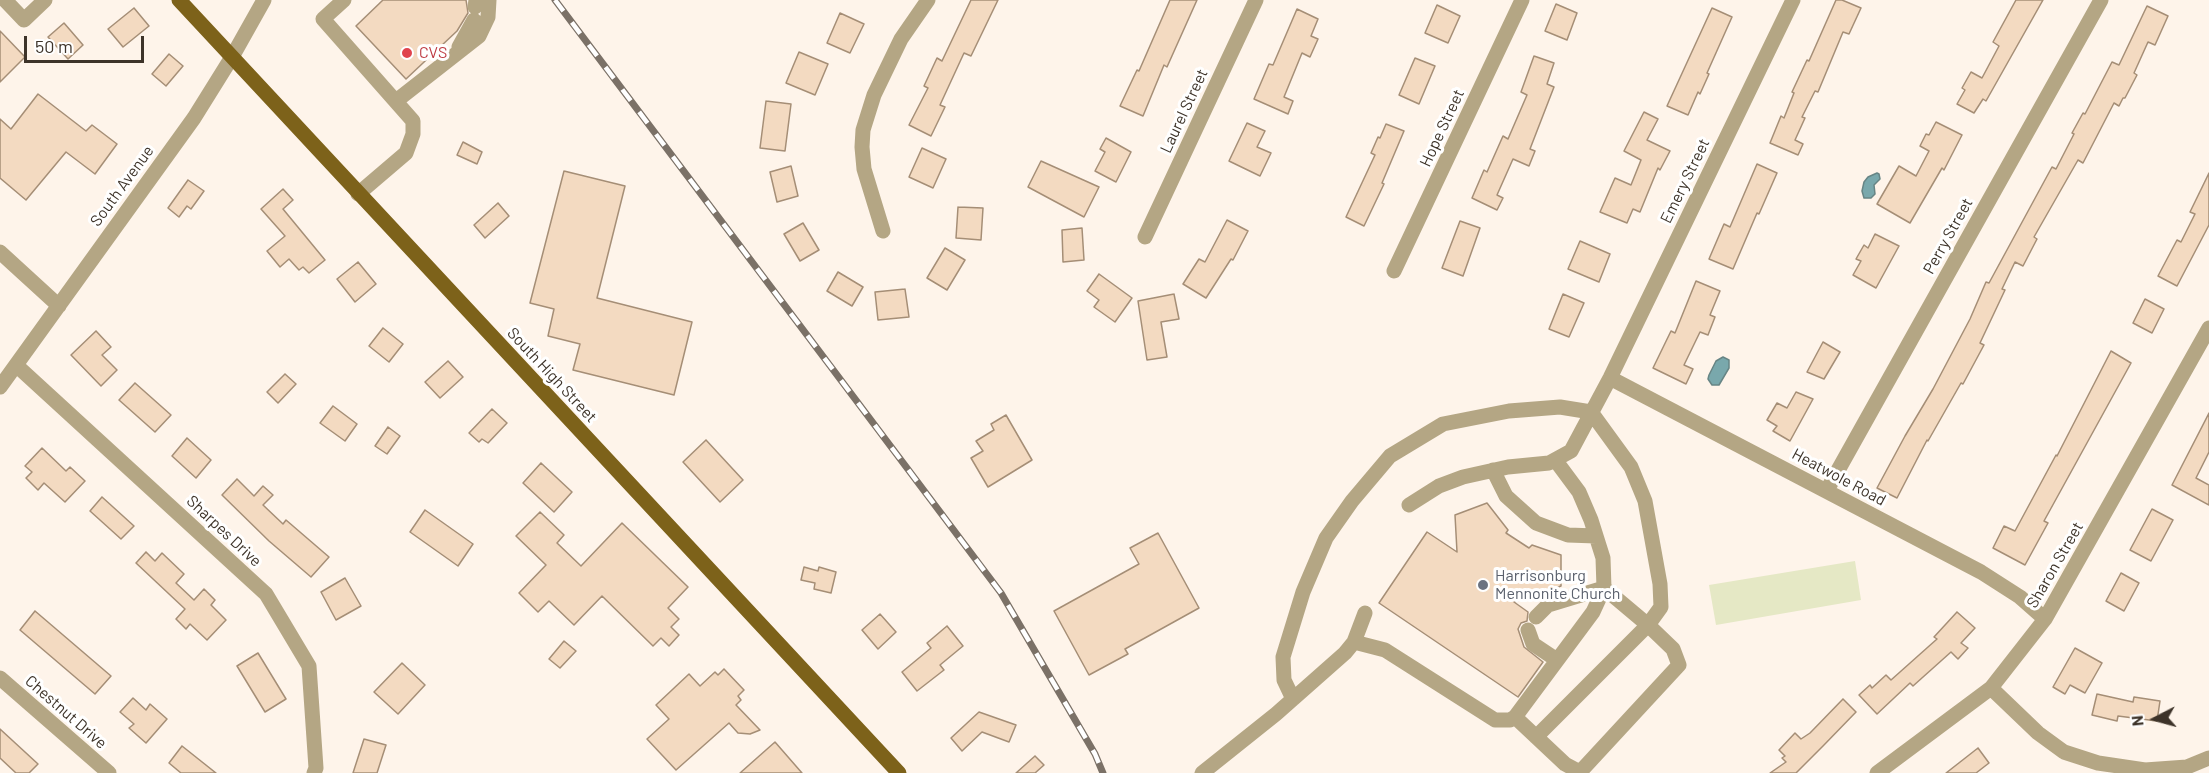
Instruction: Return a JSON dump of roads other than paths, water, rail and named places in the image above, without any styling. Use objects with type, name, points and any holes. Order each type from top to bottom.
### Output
[{"type":"main road","name":"South High Street","points":[[179,0],[899,773]]},
{"type":"street","points":[[5,0],[24,20],[45,0]]},
{"type":"street","name":"South Avenue","points":[[0,387],[194,118],[264,0]]},
{"type":"street","points":[[344,0],[323,19],[413,121],[413,134],[406,153],[358,194]]},
{"type":"street","points":[[396,101],[458,50],[479,36],[488,17],[489,0]]},
{"type":"street","points":[[883,231],[864,169],[863,130],[874,95],[902,39],[928,0]]},
{"type":"street","name":"Laurel Street","points":[[1145,237],[1256,0]]},
{"type":"street","name":"Hope Street","points":[[1394,271],[1522,0]]},
{"type":"street","name":"Emery Street","points":[[1556,461],[1571,451],[1610,378],[1793,0]]},
{"type":"street","name":"Perry Street","points":[[1827,490],[2101,0]]},
{"type":"street","points":[[458,50],[475,9]]},
{"type":"street","points":[[0,252],[58,306]]},
{"type":"street","name":"Sharon Street","points":[[1877,773],[1991,688],[2045,619],[2209,328]]},
{"type":"street","name":"Sharpes Drive","points":[[16,365],[266,594],[309,666],[316,768],[314,773]]},
{"type":"street","name":"Heatwole Road","points":[[1610,378],[1981,572],[2020,597],[2045,619]]},
{"type":"street","points":[[1293,699],[1284,680],[1283,657],[1303,592],[1326,538],[1352,501],[1390,456],[1443,424],[1509,411],[1560,406],[1591,412],[1631,467],[1646,501],[1660,584],[1661,607],[1648,625],[1536,737]]},
{"type":"street","points":[[1354,642],[1385,650],[1495,720],[1510,720],[1515,717],[1593,612],[1604,588],[1603,558],[1596,536],[1579,492],[1556,461],[1493,470],[1448,482],[1409,505]]},
{"type":"street","points":[[1493,470],[1506,496],[1536,523],[1568,535],[1596,536]]},
{"type":"street","points":[[1515,717],[1565,764],[1580,772],[1680,665],[1672,650],[1648,625],[1604,588]]},
{"type":"street","points":[[1557,660],[1533,644],[1532,624],[1548,605],[1604,588]]},
{"type":"street","points":[[1202,773],[1293,699],[1345,653],[1354,642],[1365,613]]},
{"type":"street","name":"Chestnut Drive","points":[[0,678],[109,773]]},
{"type":"street","points":[[1991,688],[2038,734],[2064,752],[2098,763],[2145,770],[2188,770],[2209,758]]},
{"type":"water","points":[[1877,173],[1880,179],[1874,185],[1875,194],[1871,198],[1864,198],[1862,191],[1864,182],[1868,177]]},
{"type":"water","points":[[1723,357],[1729,360],[1729,368],[1719,385],[1712,385],[1708,379],[1709,375],[1716,361]]},
{"type":"railway","points":[[555,0],[1001,593],[1095,754],[1103,773]]},
{"type":"place","name":"CVS","points":[[407,53]]},
{"type":"place","name":"Harrisonburg Mennonite Church","points":[[1483,585]]}]
